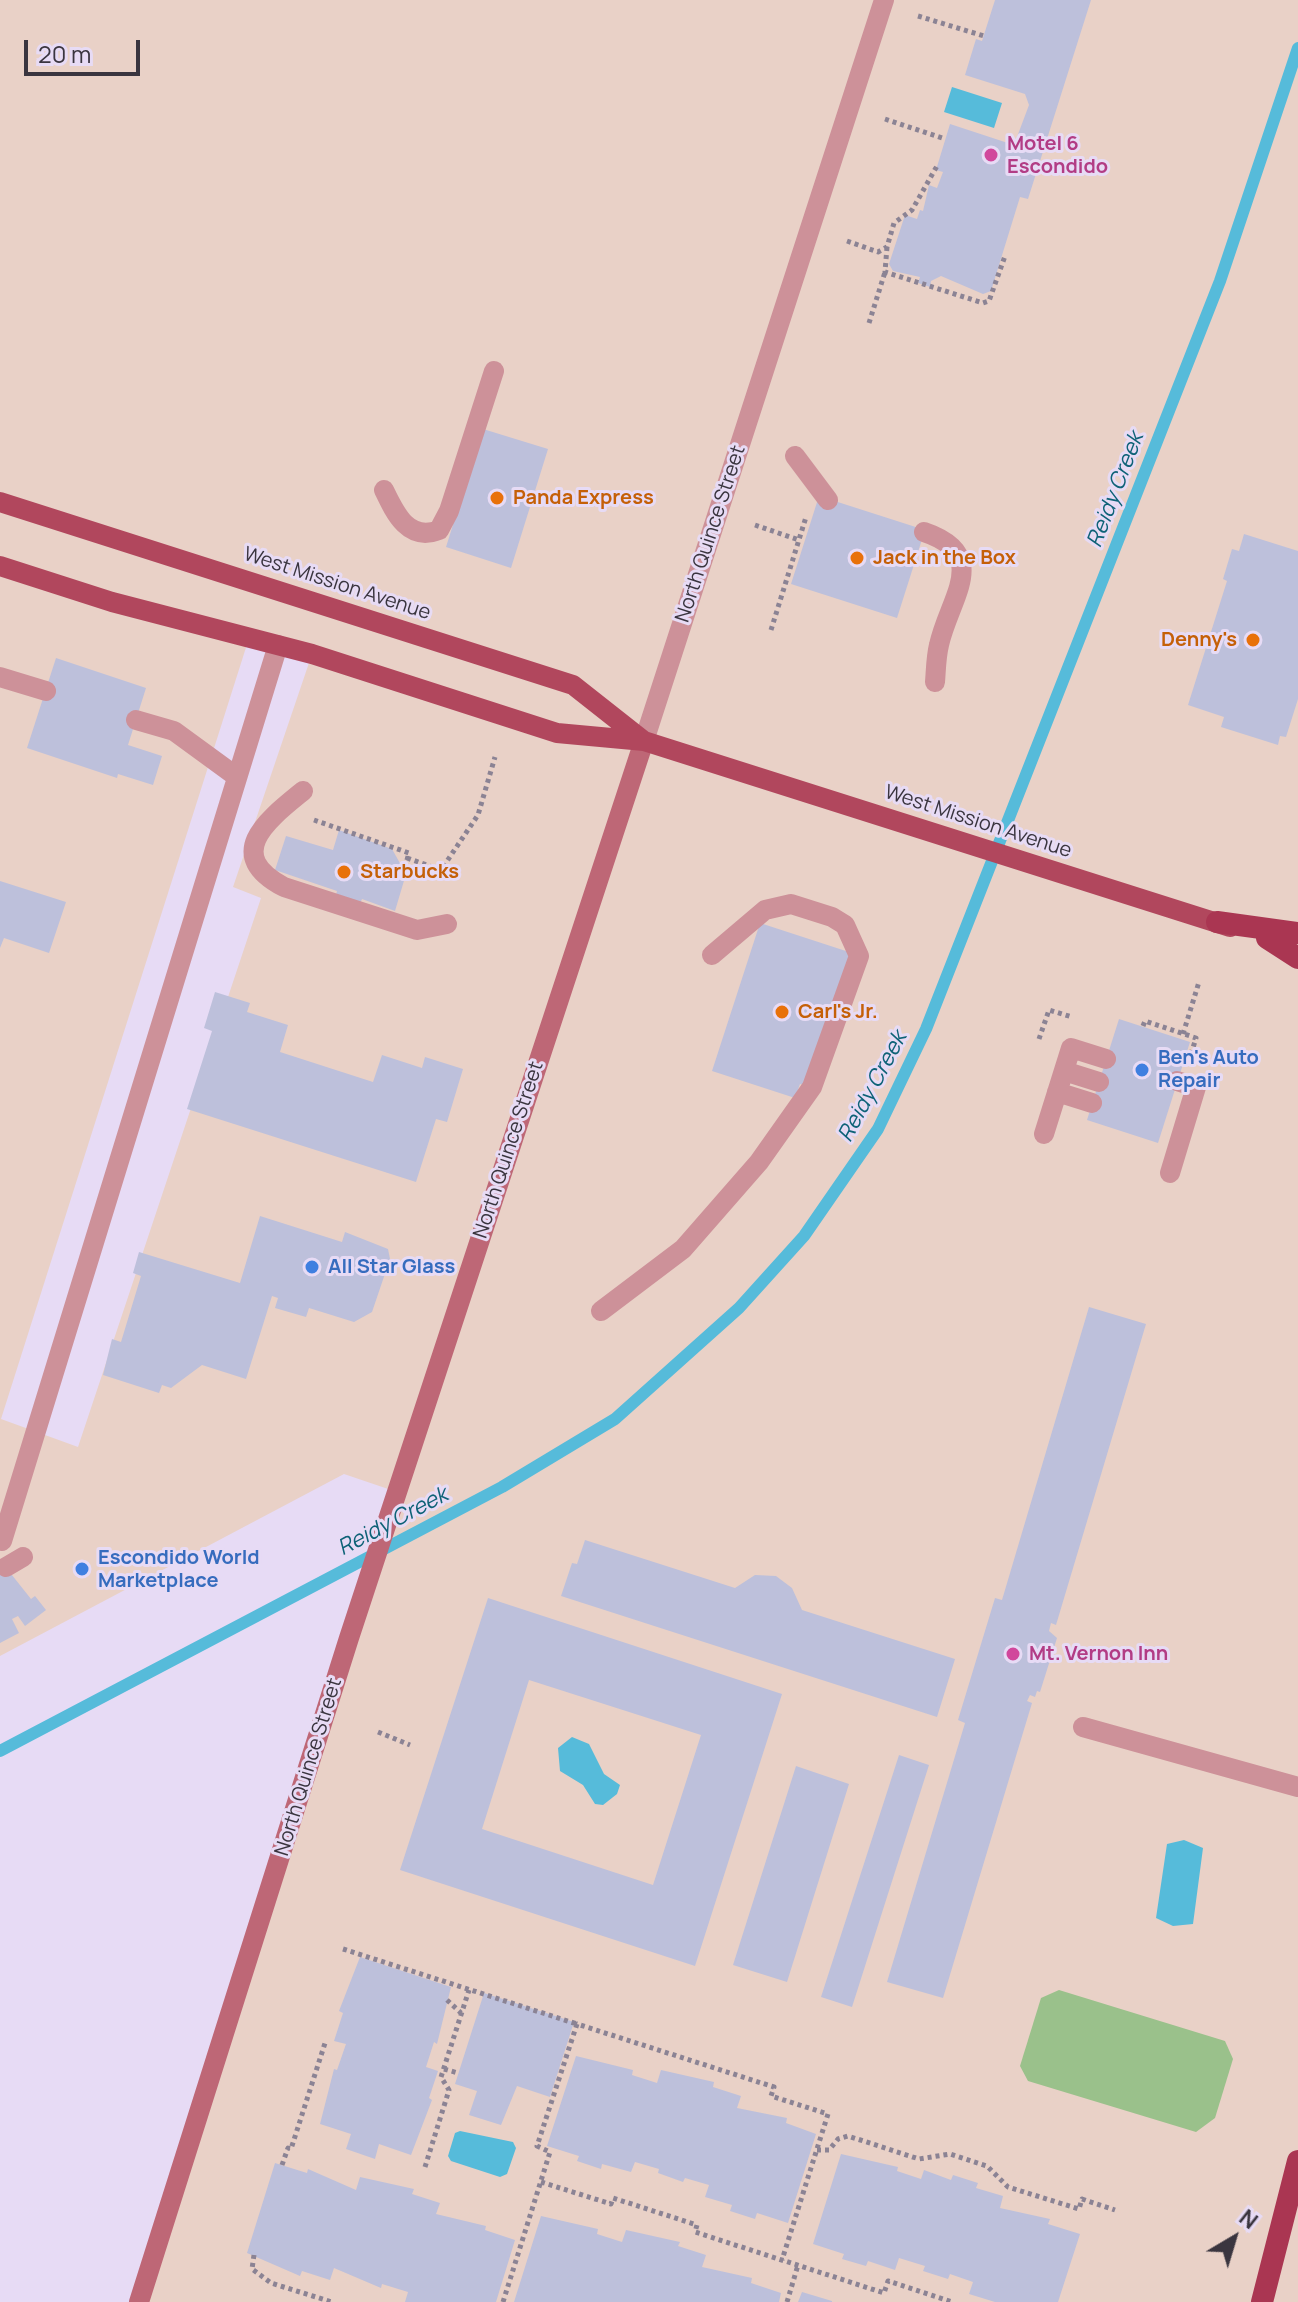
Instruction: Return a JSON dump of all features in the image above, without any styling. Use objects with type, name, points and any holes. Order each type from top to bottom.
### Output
[{"type":"highway","points":[[1217,922],[1298,933]]},
{"type":"highway","points":[[1267,938],[1298,958]]},
{"type":"highway","points":[[1262,2302],[1298,2161]]},
{"type":"main road","name":"West Mission Avenue","points":[[0,502],[573,685],[644,741]]},
{"type":"main road","name":"West Mission Avenue","points":[[0,566],[112,602],[278,645],[557,733],[644,741],[1298,948]]},
{"type":"main road","name":"North Quince Street","points":[[139,2302],[349,1638],[644,741]]},
{"type":"street","name":"North Quince Street","points":[[644,741],[884,0]]},
{"type":"street","points":[[384,490],[399,520],[408,528],[428,534],[439,530],[449,511],[494,371]]},
{"type":"street","points":[[795,456],[822,492]]},
{"type":"street","points":[[924,532],[947,541],[961,560],[964,572],[939,645],[935,682]]},
{"type":"street","points":[[2,1541],[278,645]]},
{"type":"street","points":[[0,677],[46,691]]},
{"type":"street","points":[[136,720],[174,731],[237,777]]},
{"type":"street","points":[[303,791],[265,820],[259,833],[255,847],[257,862],[267,877],[284,887],[417,930],[447,924]]},
{"type":"street","points":[[601,1311],[683,1249],[759,1162],[812,1087],[859,956],[845,925],[832,917],[791,904],[765,910],[712,955]]},
{"type":"street","points":[[1044,1134],[1071,1048],[1106,1059]]},
{"type":"street","points":[[1064,1071],[1099,1082]]},
{"type":"street","points":[[1170,1173],[1173,1128],[1180,1107],[1196,1087],[1180,1082]]},
{"type":"street","points":[[1057,1092],[1092,1103]]},
{"type":"street","points":[[1083,1727],[1298,1787]]},
{"type":"path","points":[[918,16],[984,36]]},
{"type":"path","points":[[885,119],[945,139]]},
{"type":"path","points":[[869,323],[885,272],[887,247],[894,223],[912,210],[937,166]]},
{"type":"path","points":[[847,241],[878,252],[887,247]]},
{"type":"path","points":[[885,272],[983,303],[989,301],[994,292],[1005,256]]},
{"type":"path","points":[[771,630],[799,540],[822,492]]},
{"type":"path","points":[[755,525],[799,540]]},
{"type":"path","points":[[407,858],[441,870],[478,815],[495,757]]},
{"type":"path","points":[[299,819],[313,820],[409,853],[404,870]]},
{"type":"path","points":[[1183,1034],[1199,982]]},
{"type":"path","points":[[1143,1026],[1145,1021],[1196,1038],[1180,1082]]},
{"type":"path","points":[[378,1732],[410,1745]]},
{"type":"path","points":[[343,1949],[737,2074],[774,2087],[771,2096],[828,2114],[782,2260]]},
{"type":"path","points":[[425,2167],[449,2090],[441,2077],[469,1990]]},
{"type":"path","points":[[447,2000],[461,2013]]},
{"type":"path","points":[[503,2302],[550,2152],[537,2146],[577,2024]]},
{"type":"path","points":[[282,2165],[288,2148],[291,2149],[326,2040]]},
{"type":"path","points":[[444,2069],[458,2073]]},
{"type":"path","points":[[817,2150],[829,2150],[842,2136],[848,2136],[919,2159],[950,2154],[987,2166],[1008,2187],[1079,2209],[1082,2199],[1115,2210]]},
{"type":"path","points":[[541,2182],[611,2204],[613,2198],[697,2225],[695,2232],[884,2293],[888,2281],[952,2302]]},
{"type":"path","points":[[254,2255],[252,2269],[260,2277],[332,2302]]},
{"type":"path","points":[[787,2302],[798,2265]]},
{"type":"shaded area","points":[[0,0],[1298,0],[1298,2302],[139,2302],[397,1492],[344,1474],[0,1656]],"holes":[[[249,638],[312,654],[233,887],[261,898],[78,1447],[1,1419]]]},
{"type":"green space","points":[[1059,1990],[1225,2041],[1233,2059],[1215,2118],[1196,2132],[1028,2081],[1020,2066],[1041,1998]]},
{"type":"water","points":[[952,87],[1002,103],[994,128],[944,112]]},
{"type":"water","points":[[572,1737],[589,1744],[604,1774],[620,1785],[617,1794],[603,1805],[595,1804],[583,1785],[560,1771],[558,1748]]},
{"type":"water","points":[[1184,1840],[1203,1848],[1193,1924],[1173,1926],[1156,1918],[1167,1844]]},
{"type":"water","points":[[460,2131],[513,2142],[516,2148],[507,2174],[500,2177],[451,2161],[448,2156],[455,2133]]},
{"type":"building","name":"Motel 6 Escondido","points":[[995,0],[1091,0],[1028,199],[1020,197],[991,291],[983,294],[941,276],[931,281],[930,287],[918,283],[920,277],[893,271],[889,264],[905,215],[917,219],[920,210],[923,211],[929,185],[937,188],[943,172],[936,170],[950,124],[1014,145],[1029,105],[1025,94],[965,75],[976,39],[982,41]]},
{"type":"building","name":"Panda Express","points":[[483,429],[548,449],[511,568],[446,547]]},
{"type":"building","name":"Jack in the Box","points":[[819,496],[925,530],[897,618],[791,584]]},
{"type":"building","name":"Denny's","points":[[1244,534],[1298,551],[1298,699],[1286,737],[1280,736],[1278,745],[1221,727],[1224,717],[1188,705],[1227,581],[1223,579],[1232,549],[1239,551]]},
{"type":"building","points":[[56,658],[146,688],[128,745],[162,756],[153,785],[118,774],[117,778],[27,748]]},
{"type":"building","name":"Starbucks","points":[[339,830],[392,849],[406,874],[395,911],[362,899],[359,906],[335,899],[337,891],[275,870],[286,836],[333,850]]},
{"type":"building","points":[[0,881],[66,902],[49,953],[4,938],[0,948]]},
{"type":"building","name":"Carl's Jr.","points":[[760,923],[852,953],[809,1087],[800,1084],[795,1098],[712,1071]]},
{"type":"building","points":[[215,992],[250,1003],[247,1012],[288,1025],[280,1052],[373,1082],[382,1055],[422,1068],[425,1057],[463,1069],[447,1122],[436,1119],[416,1182],[187,1109],[212,1031],[204,1028]]},
{"type":"building","name":"Ben's Auto Repair","points":[[1119,1019],[1190,1042],[1158,1143],[1087,1120]]},
{"type":"building","points":[[260,1216],[342,1242],[345,1232],[388,1249],[390,1259],[372,1312],[354,1322],[309,1308],[306,1317],[275,1308],[278,1298],[272,1296],[246,1379],[202,1365],[171,1388],[162,1385],[159,1393],[103,1375],[112,1339],[121,1342],[141,1276],[133,1273],[139,1252],[240,1283]]},
{"type":"building","points":[[1089,1307],[1146,1324],[1056,1625],[1051,1623],[1049,1631],[1057,1638],[1040,1692],[1037,1691],[1035,1697],[1030,1695],[1027,1701],[1032,1703],[943,1998],[887,1982],[965,1723],[958,1720],[995,1598],[1002,1600]]},
{"type":"building","points":[[585,1540],[735,1588],[755,1575],[776,1576],[792,1588],[802,1610],[955,1659],[937,1717],[561,1596],[572,1563],[577,1564]]},
{"type":"building","points":[[0,1560],[31,1599],[35,1596],[46,1610],[25,1626],[18,1616],[12,1619],[19,1633],[0,1643]]},
{"type":"building","points":[[488,1598],[782,1694],[695,1966],[400,1870]],"holes":[[[529,1680],[701,1735],[653,1885],[482,1829]]]},
{"type":"building","points":[[899,1755],[929,1765],[852,2007],[821,1997]]},
{"type":"building","points":[[796,1766],[849,1784],[787,1982],[733,1965]]},
{"type":"building","points":[[360,1957],[451,1987],[437,2044],[434,2042],[426,2067],[438,2071],[429,2098],[432,2100],[411,2155],[379,2144],[375,2159],[346,2149],[351,2134],[320,2124],[334,2069],[337,2070],[346,2044],[334,2041],[343,2013],[339,2011]]},
{"type":"building","points":[[484,1993],[574,2022],[550,2097],[517,2086],[501,2125],[469,2115],[477,2091],[455,2084]]},
{"type":"building","points":[[576,2056],[633,2070],[632,2075],[657,2083],[661,2070],[714,2082],[713,2087],[741,2096],[737,2108],[787,2118],[786,2123],[816,2134],[788,2223],[757,2213],[755,2219],[730,2211],[732,2205],[705,2197],[709,2185],[685,2178],[683,2182],[658,2173],[659,2169],[635,2162],[631,2172],[602,2164],[601,2169],[577,2161],[579,2156],[547,2146]]},
{"type":"building","points":[[841,2154],[898,2167],[897,2171],[921,2179],[924,2170],[951,2180],[953,2175],[978,2183],[976,2188],[1003,2196],[1000,2208],[1050,2219],[1048,2224],[1080,2234],[1058,2302],[995,2302],[969,2294],[973,2282],[950,2274],[948,2279],[923,2271],[925,2266],[899,2258],[895,2270],[868,2261],[866,2266],[842,2259],[844,2254],[813,2244]]},
{"type":"building","points":[[275,2163],[307,2173],[308,2169],[356,2190],[360,2177],[414,2189],[412,2194],[440,2203],[436,2214],[486,2226],[485,2230],[515,2240],[496,2302],[405,2302],[408,2292],[382,2284],[381,2288],[334,2268],[330,2280],[302,2271],[300,2276],[247,2253]]},
{"type":"building","points":[[541,2216],[598,2229],[597,2234],[622,2242],[626,2230],[680,2242],[678,2246],[706,2255],[702,2267],[752,2278],[751,2283],[781,2293],[779,2302],[514,2302]]},
{"type":"building","points":[[802,2292],[832,2301],[832,2302],[798,2302]]},
{"type":"waterway","name":"Reidy Creek","points":[[0,1751],[502,1487],[615,1419],[739,1308],[804,1236],[878,1129],[926,1029],[1220,281],[1298,48]]},
{"type":"place","name":"Motel 6 Escondido","points":[[991,155]]},
{"type":"place","name":"Panda Express","points":[[497,498]]},
{"type":"place","name":"Jack in the Box","points":[[857,558]]},
{"type":"place","name":"Denny's","points":[[1253,640]]},
{"type":"place","name":"Starbucks","points":[[344,872]]},
{"type":"place","name":"Carl's Jr.","points":[[782,1012]]},
{"type":"place","name":"Ben's Auto Repair","points":[[1142,1070]]},
{"type":"place","name":"All Star Glass","points":[[312,1267]]},
{"type":"place","name":"Escondido World Marketplace","points":[[82,1569]]},
{"type":"place","name":"Mt. Vernon Inn","points":[[1013,1654]]}]
